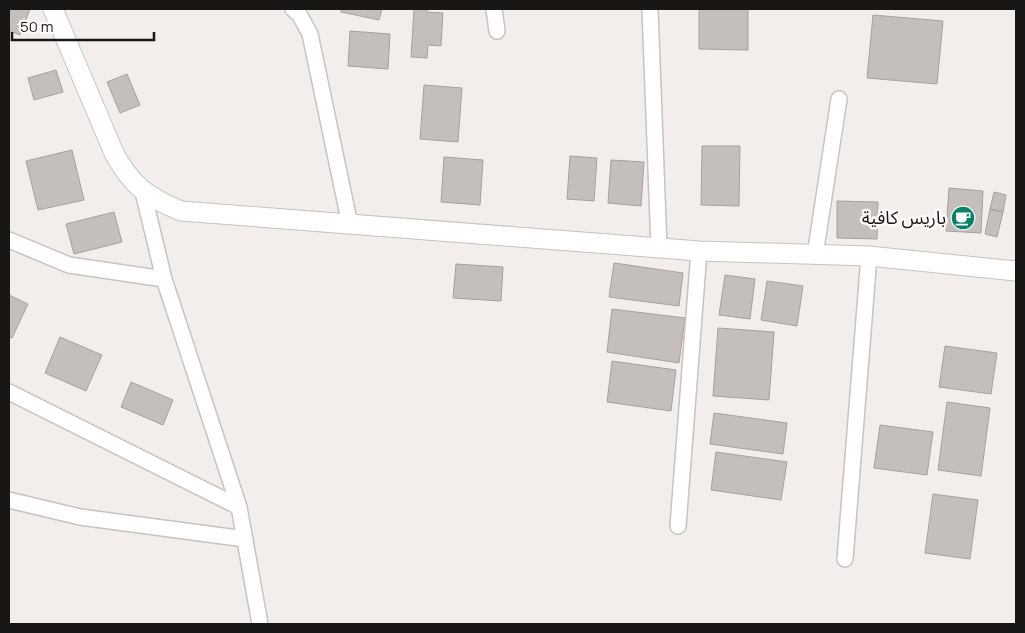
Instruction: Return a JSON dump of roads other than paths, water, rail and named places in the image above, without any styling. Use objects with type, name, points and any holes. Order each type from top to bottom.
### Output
[{"type":"street","points":[[52,9],[114,153],[125,174],[143,192],[159,202],[181,211],[699,251],[869,256],[1016,271]]},
{"type":"street","points":[[294,9],[299,14],[310,34],[350,225]]},
{"type":"street","points":[[494,9],[497,32]]},
{"type":"street","points":[[650,9],[659,248]]},
{"type":"street","points":[[815,255],[839,99]]},
{"type":"street","points":[[143,192],[164,279],[239,507],[260,624]]},
{"type":"street","points":[[9,240],[69,265],[164,279]]},
{"type":"street","points":[[678,526],[699,251]]},
{"type":"street","points":[[845,559],[869,256]]},
{"type":"street","points":[[9,392],[239,507]]},
{"type":"street","points":[[9,500],[80,517],[245,539]]},
{"type":"place","name":"باريس كافية","points":[[963,218]]}]
